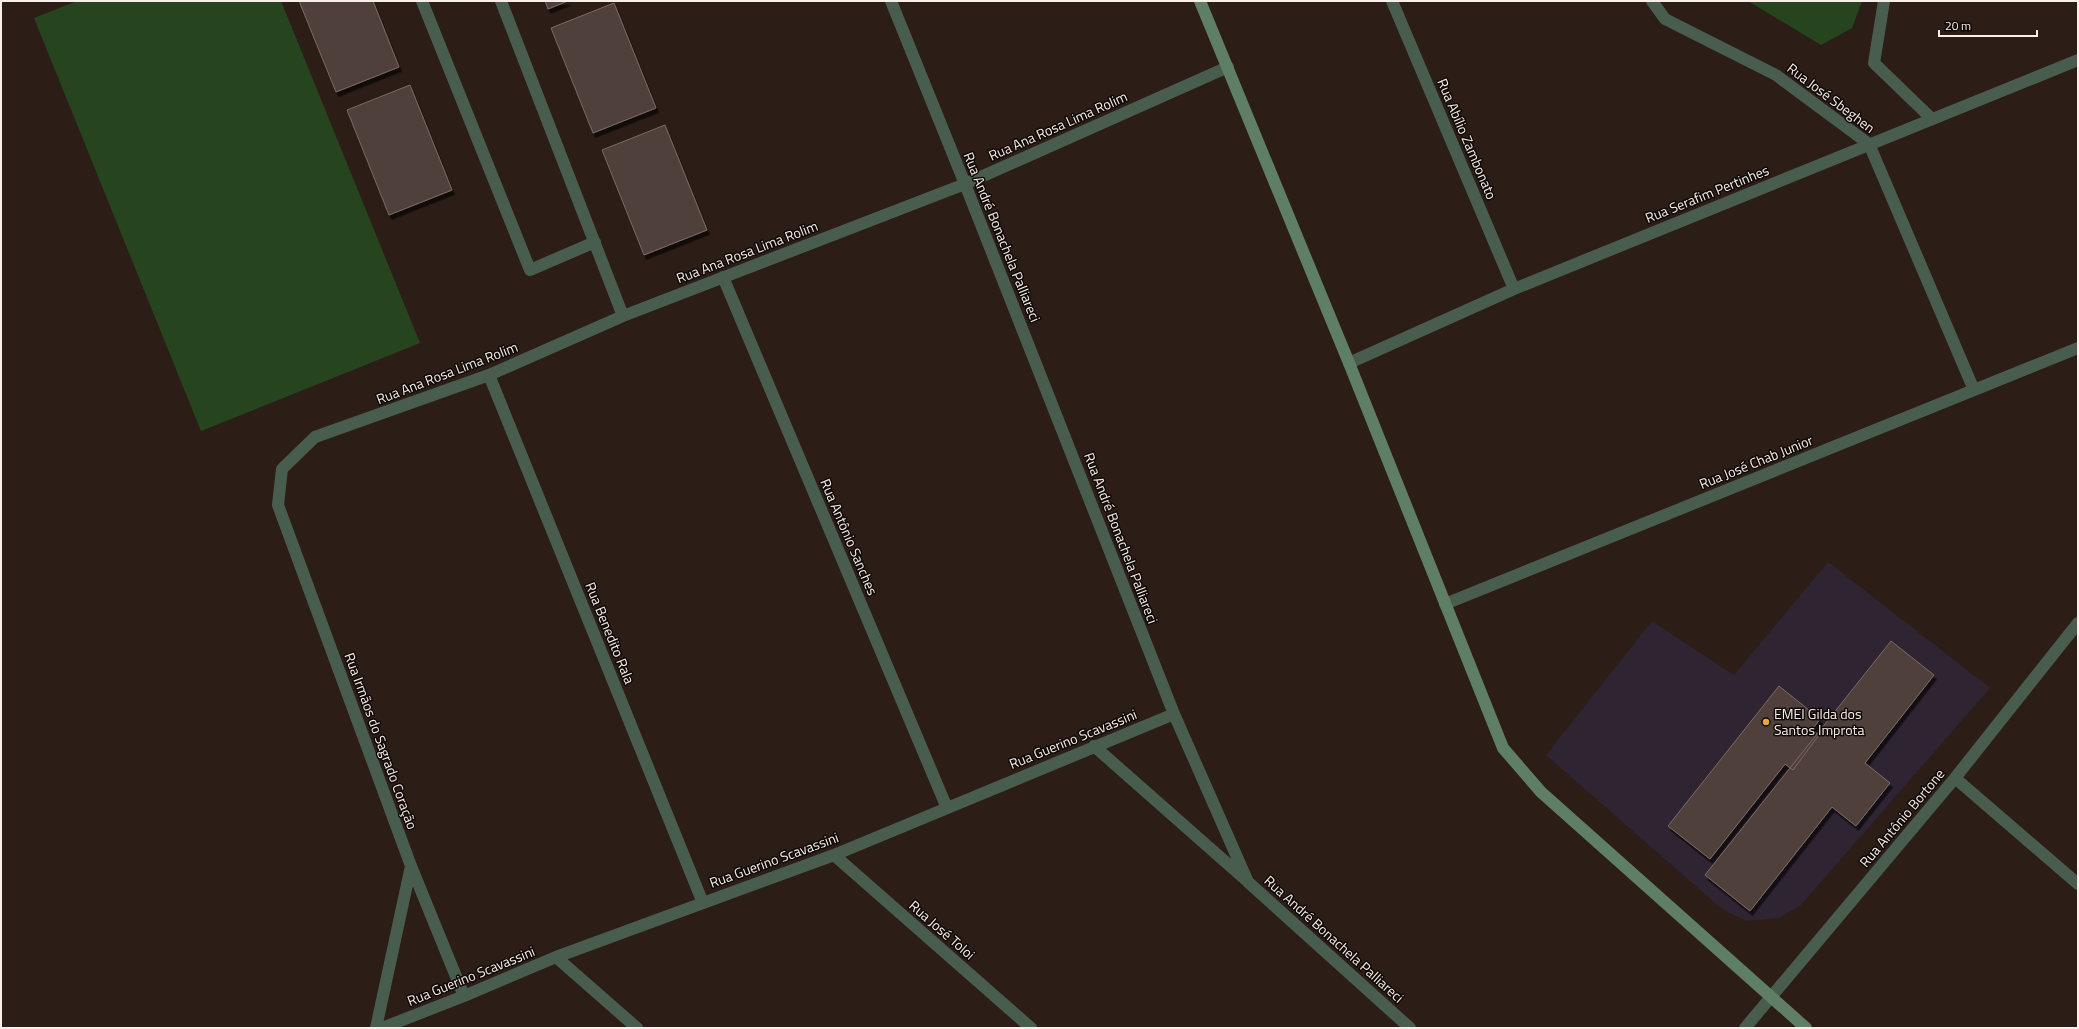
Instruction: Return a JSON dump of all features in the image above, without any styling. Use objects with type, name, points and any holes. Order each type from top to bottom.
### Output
[{"type":"street","points":[[422,1],[530,270],[594,242]]},
{"type":"street","points":[[501,1],[623,316]]},
{"type":"street","name":"Rua André Bonachela Palliareci","points":[[891,1],[965,184],[1174,714],[1248,882],[1410,1028]]},
{"type":"street","points":[[1200,1],[1349,363],[1444,604],[1503,748],[1541,792],[1806,1028]]},
{"type":"street","name":"Rua Abílio Zambonato","points":[[1392,1],[1514,289]]},
{"type":"street","name":"Rua José Sbeghen","points":[[1652,1],[1665,19],[1776,75],[1869,144],[1974,390]]},
{"type":"street","points":[[1884,1],[1874,63],[1932,119]]},
{"type":"street","name":"Rua Serafim Pertinhes","points":[[1349,363],[1514,289],[2078,60]]},
{"type":"street","name":"Rua Ana Rosa Lima Rolim","points":[[282,469],[316,437],[489,375],[623,316],[965,184],[1228,67]]},
{"type":"street","name":"Rua Antônio Sanches","points":[[723,277],[947,808]]},
{"type":"street","name":"Rua José Chab Junior","points":[[1444,604],[2078,348]]},
{"type":"street","name":"Rua Benedito Rala","points":[[489,375],[703,903]]},
{"type":"street","name":"Rua Irmãos do Sagrado Coração","points":[[282,469],[278,505],[410,866],[464,996]]},
{"type":"street","name":"Rua Antônio Bortone","points":[[1745,1028],[1955,778],[2078,623]]},
{"type":"street","name":"Rua Guerino Scavassini","points":[[382,1028],[464,996],[556,957],[834,855],[1174,714]]},
{"type":"street","points":[[1094,746],[1248,882]]},
{"type":"street","points":[[1955,778],[2078,884]]},
{"type":"street","name":"Rua José Toloi","points":[[834,855],[1031,1028]]},
{"type":"street","points":[[376,1028],[410,866]]},
{"type":"street","points":[[556,957],[637,1028]]},
{"type":"shaded area","name":"EMEI Gilda dos Santos Improta","points":[[1828,562],[1990,688],[1800,906],[1779,918],[1746,921],[1722,909],[1546,755],[1652,621],[1734,675]]},
{"type":"green space","points":[[77,1],[281,1],[420,343],[201,431],[34,18]]},
{"type":"green space","points":[[1748,1],[1862,1],[1852,28],[1821,45]]},
{"type":"building","points":[[299,1],[373,1],[399,67],[336,92]]},
{"type":"building","points":[[545,1],[568,1],[548,9]]},
{"type":"building","points":[[614,3],[656,108],[593,133],[551,28]]},
{"type":"building","points":[[410,85],[452,190],[389,215],[347,110]]},
{"type":"building","points":[[665,125],[707,230],[644,255],[602,150]]},
{"type":"building","points":[[1891,641],[1934,675],[1865,763],[1890,783],[1856,826],[1832,807],[1750,911],[1705,875]]},
{"type":"building","points":[[1779,686],[1820,719],[1812,730],[1819,735],[1793,770],[1785,764],[1710,859],[1668,826]]},
{"type":"place","name":"EMEI Gilda dos Santos Improta","points":[[1766,722]]}]
